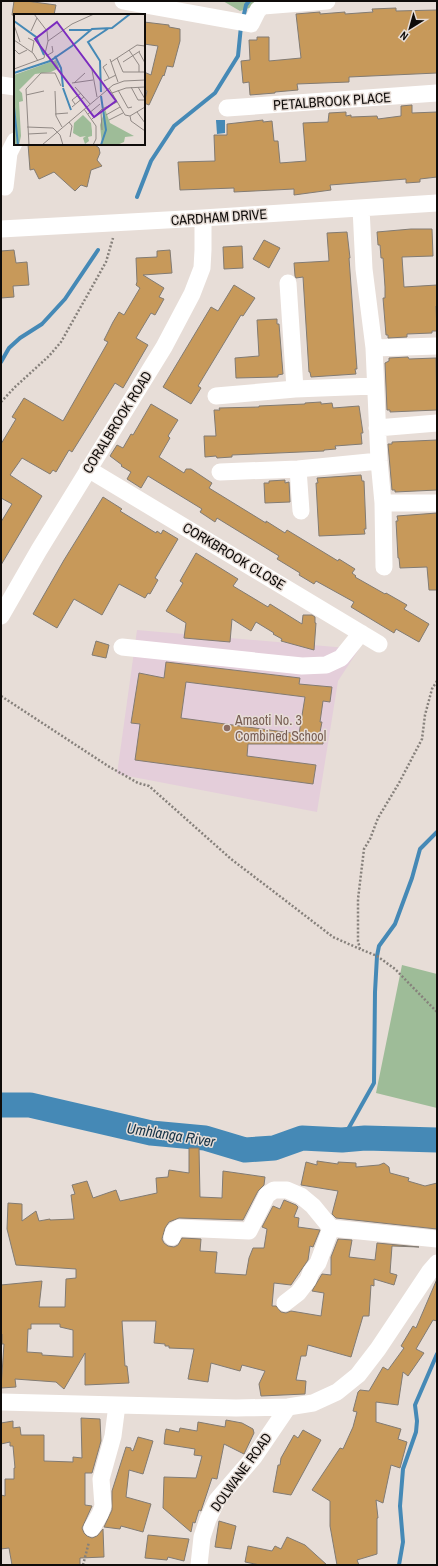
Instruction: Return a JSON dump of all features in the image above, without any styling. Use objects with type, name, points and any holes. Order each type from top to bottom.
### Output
[{"type":"street","points":[[123,1],[252,24],[258,10],[263,6],[282,3],[327,1]]},
{"type":"street","points":[[1,85],[14,87]]},
{"type":"street","name":"PETALBROOK PLACE","points":[[227,108],[437,93]]},
{"type":"street","points":[[5,187],[9,153],[14,143]]},
{"type":"street","name":"CARDHAM DRIVE","points":[[1,229],[437,203]]},
{"type":"street","points":[[361,208],[364,270],[374,348],[374,386],[383,503],[384,566]]},
{"type":"street","name":"CORALBROOK ROAD","points":[[1,616],[39,550],[164,347],[192,294],[202,268],[203,218]]},
{"type":"street","points":[[288,283],[295,389]]},
{"type":"street","points":[[374,348],[437,346]]},
{"type":"street","points":[[216,396],[295,389],[374,386]]},
{"type":"street","points":[[377,428],[437,424]]},
{"type":"street","points":[[220,472],[298,469],[379,460]]},
{"type":"street","points":[[298,469],[301,511]]},
{"type":"street","name":"CORKBROOK CLOSE","points":[[88,470],[379,644]]},
{"type":"street","points":[[383,503],[437,503]]},
{"type":"street","points":[[122,647],[302,666],[326,665],[341,658],[361,633]]},
{"type":"street","points":[[172,1238],[174,1231],[179,1228],[249,1231],[267,1195],[274,1190],[287,1190],[301,1196],[313,1206],[331,1228],[437,1239]]},
{"type":"street","points":[[285,1303],[298,1292],[308,1280],[310,1272],[318,1263],[331,1228]]},
{"type":"street","points":[[1,1402],[236,1408],[288,1407],[313,1403],[337,1392],[358,1376],[437,1262]]},
{"type":"street","points":[[92,1528],[103,1506],[101,1479],[113,1436],[117,1405]]},
{"type":"street","name":"DOLWANE ROAD","points":[[199,1565],[202,1537],[208,1519],[217,1500],[254,1457],[288,1407]]},
{"type":"path","points":[[1,402],[49,356],[61,342],[106,262],[118,222]]},
{"type":"path","points":[[360,949],[358,941],[358,899],[364,849],[370,839],[378,818],[399,783],[422,739],[425,715],[432,689],[437,681]]},
{"type":"path","points":[[1,696],[108,766],[138,783],[149,786],[231,859],[333,937],[377,956],[395,969],[437,1012]]},
{"type":"path","points":[[83,1565],[92,1528]]},
{"type":"shaded area","name":"Amaoti No. 3 Combined School","points":[[137,630],[359,649],[338,681],[317,812],[117,774]]},
{"type":"green space","points":[[223,1],[255,1],[252,7],[240,11]]},
{"type":"green space","points":[[402,965],[437,974],[437,1108],[376,1093]]},
{"type":"water","points":[[216,120],[225,120],[225,133],[217,134]]},
{"type":"building","points":[[14,1],[56,5],[54,14],[12,15]]},
{"type":"building","points":[[396,8],[396,11],[437,10],[437,73],[349,77],[349,82],[297,84],[298,90],[250,95],[249,82],[243,83],[241,61],[250,60],[249,40],[257,40],[257,37],[269,37],[269,61],[301,58],[296,14],[345,12],[345,14],[373,12],[372,9]]},
{"type":"building","points":[[145,22],[169,25],[169,27],[180,29],[180,41],[173,67],[167,66],[164,76],[163,75],[149,105],[145,103],[147,91],[145,90],[145,72],[151,75],[158,46],[145,44]]},
{"type":"building","points":[[412,105],[412,113],[437,112],[437,177],[420,179],[420,182],[406,183],[406,179],[330,185],[331,190],[294,195],[294,189],[234,192],[234,188],[180,190],[178,162],[215,161],[214,135],[227,135],[227,124],[263,120],[263,122],[272,121],[274,141],[278,141],[280,163],[306,161],[303,123],[328,122],[329,113],[346,112],[346,116],[377,116],[378,119],[401,116],[401,106]]},
{"type":"building","points":[[28,145],[95,145],[99,148],[100,153],[97,160],[102,166],[91,170],[87,187],[81,185],[75,191],[54,172],[39,179],[34,169],[30,170]]},
{"type":"building","points":[[432,229],[433,256],[402,257],[404,287],[437,285],[437,331],[432,331],[432,333],[407,334],[407,337],[388,338],[388,335],[386,335],[383,298],[385,298],[385,287],[383,258],[381,258],[380,245],[378,245],[377,232]]},
{"type":"building","points":[[347,232],[350,258],[357,369],[355,369],[356,374],[311,377],[309,372],[303,277],[296,278],[294,263],[329,261],[327,233]]},
{"type":"building","points":[[264,240],[280,248],[269,268],[253,259]]},
{"type":"building","points":[[242,246],[243,268],[224,269],[223,247]]},
{"type":"building","points":[[14,250],[16,263],[27,262],[29,285],[13,286],[14,297],[1,298],[1,251]]},
{"type":"building","points":[[170,250],[172,273],[143,275],[164,288],[159,297],[164,299],[155,315],[151,313],[136,338],[148,345],[123,388],[115,383],[72,452],[69,450],[56,472],[53,470],[50,474],[22,458],[10,475],[42,496],[1,565],[1,522],[12,504],[1,498],[1,444],[16,419],[12,417],[24,398],[63,421],[108,342],[104,340],[113,322],[119,312],[124,315],[140,288],[136,285],[136,258],[157,257],[157,251]]},
{"type":"building","points":[[234,285],[255,298],[243,316],[241,315],[198,386],[201,388],[191,404],[163,387],[211,307],[218,311]]},
{"type":"building","points":[[277,319],[277,324],[279,324],[283,374],[278,375],[278,377],[236,378],[235,358],[259,356],[257,320]]},
{"type":"building","points":[[408,357],[409,359],[436,358],[437,410],[390,412],[390,410],[387,410],[385,363],[389,361],[389,358]]},
{"type":"building","points":[[321,402],[321,404],[332,403],[333,408],[359,406],[363,433],[361,433],[362,444],[335,446],[336,449],[324,451],[232,455],[232,457],[217,458],[216,456],[205,457],[204,436],[216,436],[214,410],[220,410],[219,408],[259,407]]},
{"type":"building","points":[[151,404],[178,420],[168,436],[170,438],[159,457],[184,473],[186,469],[191,469],[212,483],[209,488],[266,523],[266,521],[285,533],[287,530],[338,561],[339,559],[355,569],[352,573],[356,576],[355,577],[407,605],[404,609],[429,624],[419,642],[396,629],[394,633],[351,607],[354,602],[316,581],[314,584],[299,575],[300,573],[277,559],[279,556],[217,518],[215,522],[200,512],[202,509],[148,476],[141,488],[127,479],[131,472],[121,466],[122,465],[110,456],[117,445],[123,448],[131,434],[133,435]]},
{"type":"building","points":[[437,440],[437,490],[395,492],[395,490],[392,490],[388,444],[392,444],[392,442]]},
{"type":"building","points":[[361,475],[362,481],[364,481],[365,534],[319,536],[317,478]]},
{"type":"building","points":[[285,480],[285,483],[289,482],[290,502],[265,503],[264,483],[269,483],[269,481]]},
{"type":"building","points":[[103,497],[122,509],[120,511],[156,533],[157,531],[161,534],[163,530],[178,539],[155,578],[158,580],[150,594],[148,593],[145,598],[119,584],[102,615],[74,599],[57,628],[33,614]]},
{"type":"building","points":[[437,513],[437,590],[429,590],[427,567],[400,568],[396,521],[398,521],[397,516]]},
{"type":"building","points":[[196,553],[238,579],[233,586],[268,607],[270,604],[302,624],[303,615],[312,615],[315,617],[314,650],[281,641],[282,639],[256,622],[251,631],[232,619],[230,642],[184,638],[186,623],[166,611],[183,583],[180,581]]},
{"type":"building","points":[[96,641],[109,645],[106,658],[92,655]]},
{"type":"building","points":[[166,662],[300,678],[299,684],[332,687],[330,702],[323,701],[320,722],[322,722],[319,737],[323,737],[323,744],[248,744],[247,756],[316,765],[313,784],[135,760],[140,724],[131,723],[139,673],[164,678]],"holes":[[[186,682],[305,697],[299,734],[181,718]]]},
{"type":"building","points":[[189,1148],[199,1148],[200,1197],[222,1198],[223,1171],[265,1177],[264,1185],[258,1191],[243,1220],[179,1218],[169,1222],[165,1228],[162,1239],[168,1246],[174,1247],[178,1245],[182,1238],[201,1239],[200,1251],[217,1252],[215,1273],[246,1275],[249,1258],[253,1248],[264,1248],[267,1229],[262,1227],[273,1206],[280,1209],[284,1200],[298,1207],[294,1217],[299,1218],[298,1227],[320,1230],[313,1247],[310,1246],[308,1260],[291,1285],[274,1283],[272,1306],[276,1306],[281,1312],[286,1313],[291,1311],[321,1316],[324,1293],[312,1291],[322,1274],[331,1275],[331,1257],[338,1239],[352,1240],[349,1257],[375,1260],[377,1243],[419,1247],[392,1246],[390,1273],[397,1275],[394,1285],[374,1279],[374,1286],[371,1285],[369,1316],[363,1316],[351,1357],[308,1345],[306,1356],[301,1356],[296,1380],[306,1381],[305,1394],[261,1396],[259,1384],[265,1371],[242,1365],[240,1371],[211,1363],[208,1382],[188,1379],[194,1349],[169,1348],[169,1346],[165,1346],[165,1344],[154,1343],[156,1321],[122,1321],[125,1366],[127,1366],[129,1383],[85,1385],[85,1353],[64,1389],[56,1382],[15,1379],[16,1387],[1,1388],[4,1344],[2,1344],[1,1334],[1,1285],[42,1281],[39,1307],[65,1307],[66,1279],[76,1278],[76,1269],[16,1265],[7,1229],[8,1203],[22,1204],[22,1221],[36,1211],[39,1221],[50,1219],[74,1219],[71,1195],[75,1194],[72,1185],[87,1181],[93,1198],[116,1190],[120,1201],[157,1193],[156,1178],[168,1177],[169,1170],[189,1173]],"holes":[[[31,1324],[60,1324],[60,1327],[73,1330],[73,1357],[42,1355],[42,1353],[27,1352],[28,1329],[31,1329]]]},
{"type":"building","points":[[317,1161],[338,1164],[338,1162],[356,1163],[356,1167],[379,1165],[384,1163],[389,1167],[390,1173],[409,1178],[408,1181],[425,1186],[437,1183],[437,1229],[336,1218],[332,1214],[338,1191],[301,1185],[306,1162],[317,1165]]},
{"type":"building","points":[[437,1279],[437,1321],[433,1320],[416,1349],[424,1353],[408,1376],[403,1372],[398,1405],[376,1402],[376,1422],[401,1429],[398,1439],[407,1442],[400,1468],[391,1465],[383,1503],[376,1500],[378,1518],[377,1554],[357,1560],[359,1565],[337,1565],[330,1526],[330,1501],[312,1490],[340,1448],[343,1449],[353,1427],[357,1412],[353,1411],[358,1392],[360,1390],[369,1391],[383,1367],[388,1370],[404,1348],[401,1346],[413,1326],[416,1328]]},
{"type":"building","points":[[81,1418],[100,1419],[101,1441],[92,1473],[85,1473],[85,1505],[92,1506],[82,1528],[87,1536],[92,1538],[97,1536],[103,1529],[104,1557],[80,1558],[80,1565],[12,1565],[9,1548],[1,1549],[1,1495],[5,1496],[5,1479],[14,1479],[15,1468],[13,1446],[10,1446],[10,1442],[1,1444],[1,1423],[13,1421],[13,1428],[20,1427],[21,1435],[44,1435],[44,1461],[73,1462],[73,1457],[82,1458]]},
{"type":"building","points":[[226,1420],[242,1423],[253,1429],[254,1433],[244,1454],[224,1444],[217,1479],[212,1478],[201,1511],[199,1510],[195,1523],[193,1522],[191,1532],[163,1508],[164,1477],[196,1478],[202,1456],[194,1455],[195,1449],[164,1444],[166,1429],[179,1432],[180,1428],[197,1431],[198,1422],[225,1427]]},
{"type":"building","points":[[303,1430],[321,1440],[291,1495],[273,1492],[278,1465],[280,1465],[281,1458],[294,1435],[298,1438]]},
{"type":"building","points":[[138,1437],[153,1441],[143,1474],[129,1470],[126,1497],[151,1504],[143,1532],[121,1526],[120,1529],[104,1527],[112,1510],[112,1491],[126,1447],[131,1448],[133,1451]]},
{"type":"building","points":[[219,1521],[236,1526],[231,1549],[215,1547]]},
{"type":"building","points":[[148,1535],[189,1539],[184,1561],[168,1557],[167,1560],[145,1558]]},
{"type":"building","points":[[287,1537],[305,1545],[327,1565],[260,1565],[245,1562],[248,1546],[272,1551],[275,1546],[281,1549]]},
{"type":"waterway","points":[[243,19],[246,5],[249,1]]},
{"type":"waterway","points":[[137,197],[151,161],[174,126],[215,93],[238,56],[241,26]]},
{"type":"waterway","points":[[1,362],[9,348],[20,338],[42,324],[65,299],[98,250]]},
{"type":"waterway","points":[[342,1140],[374,1083],[375,992],[379,946],[395,924],[412,878],[420,849],[437,832]]},
{"type":"waterway","name":"Umhlanga River","points":[[1,1105],[30,1105],[151,1133],[205,1138],[245,1150],[274,1148],[302,1138],[342,1140],[365,1138],[437,1140]]},
{"type":"waterway","points":[[399,1565],[403,1542],[400,1506],[403,1469],[416,1432],[417,1421],[415,1405],[437,1354]]},
{"type":"place","name":"Amaoti No. 3 Combined School","points":[[227,728]]}]
